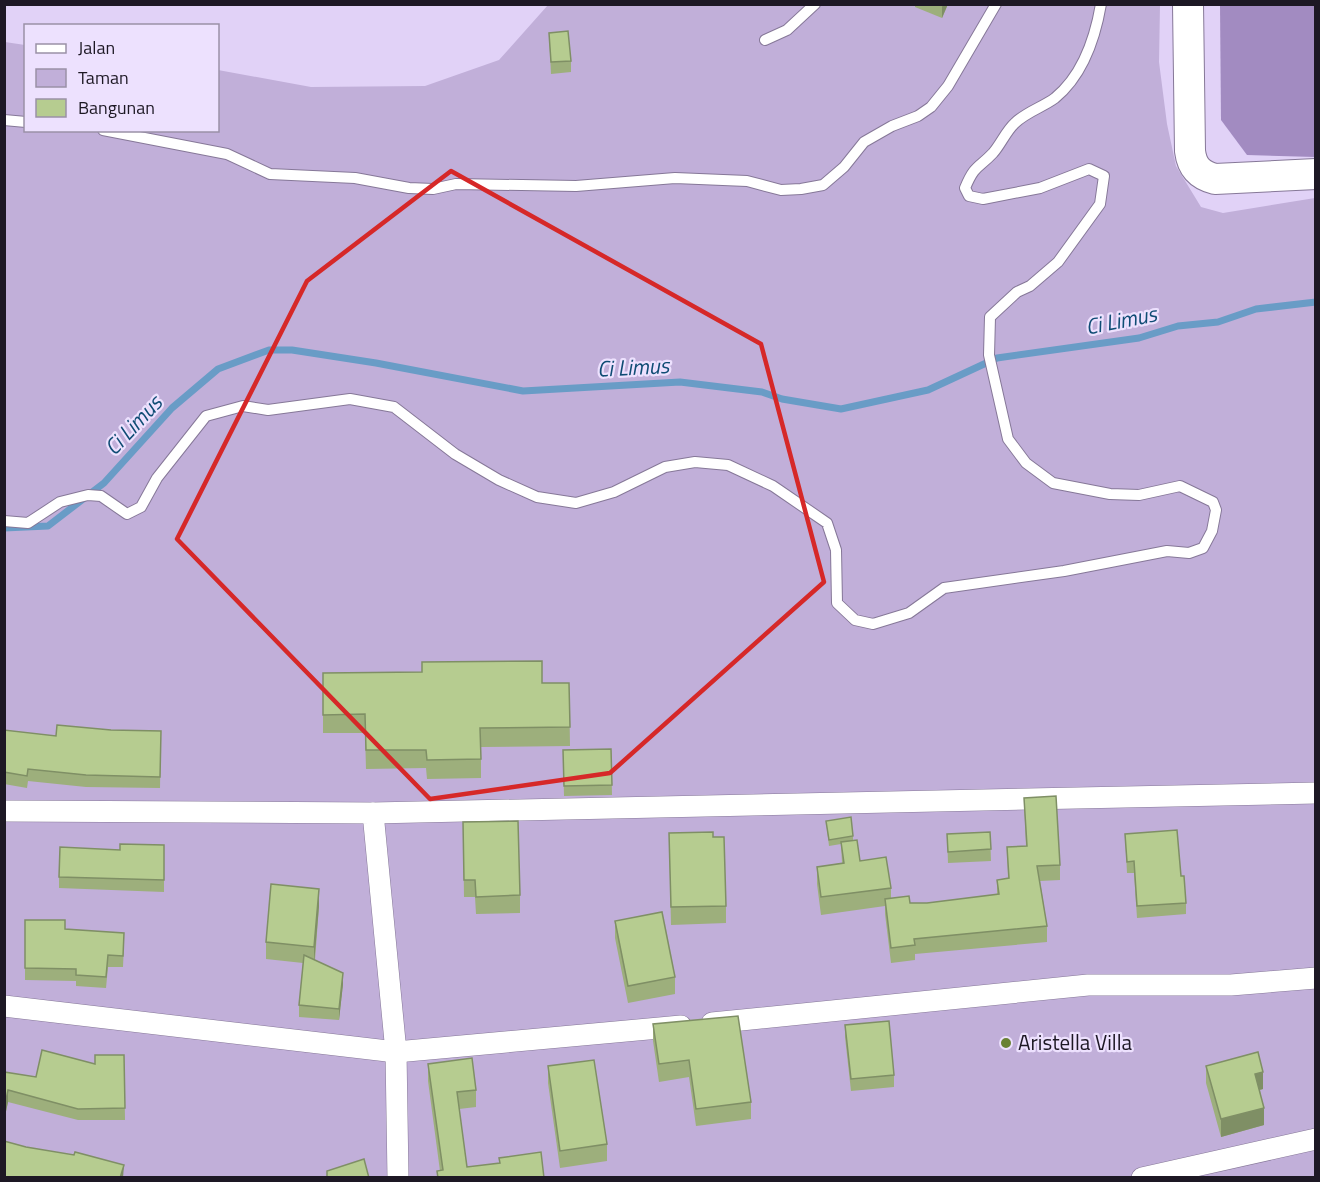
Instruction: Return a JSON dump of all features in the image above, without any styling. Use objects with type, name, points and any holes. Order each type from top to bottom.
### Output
[{"type":"street","points":[[1188,4],[1190,151],[1194,168],[1206,177],[1215,179],[1316,174]]},
{"type":"street","points":[[4,811],[374,813],[1316,793]]},
{"type":"street","points":[[374,813],[396,1052],[398,1178]]},
{"type":"street","points":[[4,1006],[396,1052],[892,1006],[1088,985],[1231,985],[1316,978]]},
{"type":"street","points":[[1142,1178],[1316,1139]]},
{"type":"lane","points":[[765,40],[787,30],[815,4]]},
{"type":"lane","points":[[114,132],[227,154],[270,174],[355,178],[409,189],[433,189],[456,184],[576,186],[675,178],[747,180],[781,190],[801,189],[823,185],[844,167],[864,142],[931,107],[948,86],[996,4]]},
{"type":"lane","points":[[4,521],[28,523],[60,502],[88,495],[101,496],[127,514],[141,507],[157,478],[206,416],[243,406],[268,410],[350,399],[394,407],[455,454],[499,480],[537,497],[576,503],[614,492],[665,466],[695,462],[728,465],[773,486],[827,523],[836,550],[837,603],[855,620],[873,624],[909,613],[945,588],[1064,571],[1167,551],[1189,553],[1203,548],[1212,531],[1216,510],[1213,502],[1180,486],[1139,495],[1110,494],[1053,483],[1026,463],[1008,439],[989,355],[990,317],[1017,292],[1030,286],[1058,262],[1100,204],[1104,176],[1089,170],[1040,188],[983,199],[969,196],[965,188],[971,173],[980,162],[993,153],[1015,122],[1053,99],[1072,81],[1093,42],[1101,4]]},
{"type":"lane","points":[[4,120],[24,122]]},
{"type":"highlighted area","points":[[451,171],[761,344],[824,582],[610,773],[430,799],[177,539],[307,281]]},
{"type":"green space","points":[[548,5],[1160,5],[1159,62],[1167,124],[1176,166],[1201,207],[1223,213],[1315,198],[1315,1177],[5,1178],[5,42],[24,45],[24,132],[219,132],[219,70],[311,87],[425,86],[499,60]]},
{"type":"shaded area","points":[[1220,5],[1315,5],[1315,157],[1247,155],[1221,120]]},
{"type":"building","points":[[568,31],[571,61],[551,62],[549,33]]},
{"type":"building","points":[[542,661],[542,683],[569,683],[570,727],[480,728],[481,759],[427,760],[426,750],[366,750],[365,714],[323,715],[323,673],[422,672],[422,662]]},
{"type":"building","points":[[57,725],[111,730],[161,731],[160,777],[86,775],[28,769],[27,776],[4,772],[4,730],[56,736]]},
{"type":"building","points":[[611,749],[612,785],[564,786],[563,750]]},
{"type":"building","points":[[1056,796],[1060,865],[1037,866],[1047,926],[914,939],[915,945],[891,948],[885,899],[909,896],[910,903],[927,903],[999,894],[997,880],[1009,878],[1007,847],[1027,846],[1024,798]]},
{"type":"building","points":[[851,817],[853,836],[829,840],[826,821]]},
{"type":"building","points":[[518,821],[520,895],[476,897],[475,880],[464,880],[463,822]]},
{"type":"building","points":[[1177,830],[1186,903],[1137,906],[1134,861],[1127,862],[1125,834]]},
{"type":"building","points":[[713,832],[713,837],[724,837],[726,906],[671,907],[669,833]]},
{"type":"building","points":[[990,832],[991,849],[948,852],[947,834]]},
{"type":"building","points":[[857,840],[860,861],[886,857],[891,888],[821,897],[817,867],[844,863],[841,842]]},
{"type":"building","points":[[120,844],[164,845],[164,880],[59,877],[60,847],[120,850]]},
{"type":"building","points":[[271,884],[319,889],[314,947],[266,942]]},
{"type":"building","points":[[662,912],[675,977],[628,986],[615,921]]},
{"type":"building","points":[[25,920],[65,920],[65,929],[124,933],[123,956],[108,955],[106,977],[76,975],[76,969],[25,968]]},
{"type":"building","points":[[304,955],[343,973],[339,1009],[299,1005]]},
{"type":"building","points":[[738,1016],[751,1102],[696,1109],[689,1060],[659,1064],[653,1024]]},
{"type":"building","points":[[889,1021],[894,1075],[851,1079],[845,1025]]},
{"type":"building","points":[[42,1050],[95,1064],[95,1055],[124,1055],[125,1108],[78,1109],[8,1090],[5,1105],[4,1072],[36,1077]]},
{"type":"building","points":[[1258,1052],[1263,1072],[1255,1074],[1264,1108],[1221,1119],[1206,1066]]},
{"type":"building","points":[[472,1058],[476,1090],[457,1092],[467,1167],[500,1163],[499,1158],[541,1152],[544,1178],[438,1178],[437,1171],[443,1170],[428,1064]]},
{"type":"building","points":[[594,1060],[607,1144],[560,1151],[548,1066]]},
{"type":"building","points":[[4,1141],[74,1155],[75,1152],[124,1165],[120,1178],[4,1178]]},
{"type":"building","points":[[364,1159],[369,1178],[327,1178],[327,1171]]},
{"type":"waterway","name":"Ci Limus","points":[[4,528],[48,526],[104,483],[172,408],[218,369],[269,350],[292,350],[376,363],[523,391],[680,382],[762,392],[782,399],[841,409],[928,390],[997,358],[1139,338],[1178,326],[1218,322],[1256,309],[1316,302]]},
{"type":"place","name":"Aristella Villa","points":[[1006,1043]]}]
